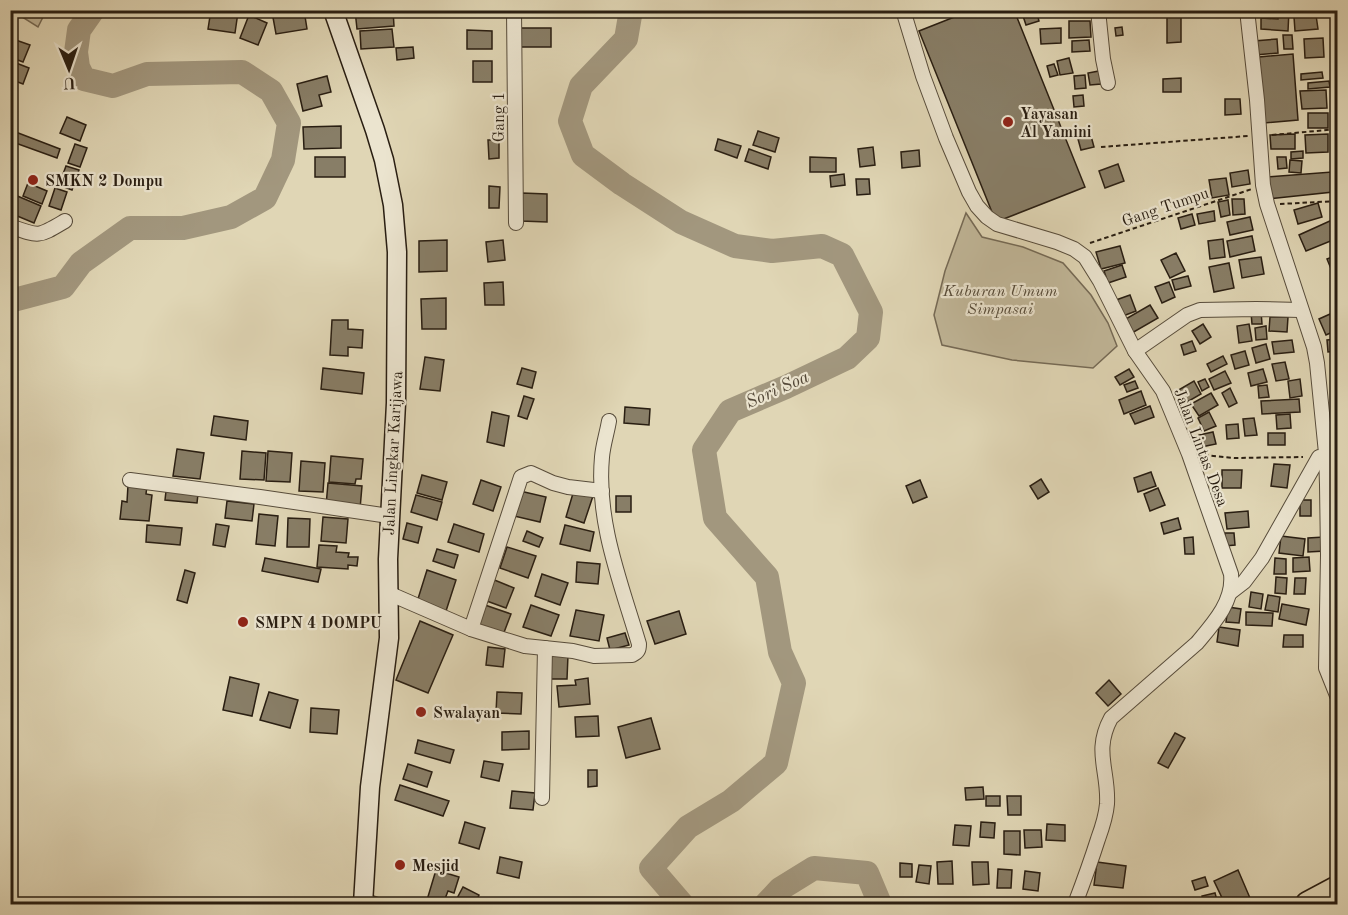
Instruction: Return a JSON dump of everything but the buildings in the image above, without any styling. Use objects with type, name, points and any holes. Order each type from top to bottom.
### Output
[{"type":"highway","points":[[1308,904],[1338,888]]},
{"type":"main road","name":"Jalan Lingkar Karijawa","points":[[333,10],[384,160],[393,205],[397,252],[396,393],[389,516],[389,638],[370,787],[364,901]]},
{"type":"street","name":"Gang 1","points":[[514,10],[516,223]]},
{"type":"street","name":"Jalan Lintas Desa","points":[[903,10],[946,138],[977,206],[987,218],[997,224],[1057,242],[1074,249],[1085,257],[1135,351],[1163,391],[1189,453],[1232,574],[1231,592]]},
{"type":"street","points":[[1098,10],[1108,83]]},
{"type":"street","points":[[1247,10],[1263,185],[1300,310],[1314,347],[1320,380],[1327,485],[1326,668],[1338,698]]},
{"type":"street","points":[[10,226],[38,234],[47,232],[65,221]]},
{"type":"street","points":[[1135,351],[1187,315],[1200,310],[1300,310]]},
{"type":"street","points":[[388,593],[471,629],[525,646],[573,651],[594,656],[637,653],[639,644],[604,520],[602,457],[609,421]]},
{"type":"street","points":[[1075,904],[1105,818],[1107,803],[1102,756],[1103,740],[1111,718],[1197,643],[1215,620],[1231,592],[1244,582],[1262,558],[1319,457]]},
{"type":"street","points":[[471,629],[521,477],[531,473],[568,488],[602,490]]},
{"type":"street","points":[[130,480],[389,516]]},
{"type":"street","points":[[542,798],[545,648]]},
{"type":"lane","points":[[364,901],[382,904]]},
{"type":"path","points":[[1101,147],[1338,129]]},
{"type":"path","name":"Gang Tumpu","points":[[1074,249],[1263,185]]},
{"type":"path","points":[[1267,204],[1338,201]]},
{"type":"path","points":[[1189,453],[1234,458],[1319,457]]},
{"type":"green space","points":[[11,10],[46,10],[46,11],[38,27]]},
{"type":"green space","name":"Kuburan Umum Simpasai","points":[[966,213],[982,237],[1023,247],[1063,263],[1091,295],[1108,323],[1117,346],[1093,368],[1012,360],[942,345],[934,315],[945,271]]},
{"type":"waterway","points":[[10,301],[63,287],[81,263],[130,228],[183,228],[231,217],[265,198],[283,160],[289,123],[271,91],[242,72],[147,74],[113,86],[84,79],[78,67],[76,52],[79,30],[93,10]]},
{"type":"waterway","name":"Sori Soa","points":[[631,10],[626,39],[581,86],[570,121],[583,155],[622,184],[681,222],[735,246],[772,251],[822,246],[842,255],[871,312],[868,338],[847,358],[730,411],[704,450],[715,518],[767,577],[780,652],[794,683],[776,763],[731,801],[688,827],[651,868],[682,904]]},
{"type":"waterway","name":"Sori Soa","points":[[766,904],[780,889],[814,868],[867,873],[880,904]]},
{"type":"place","name":"Yayasan Al Yamini","points":[[1008,122]]},
{"type":"place","name":"SMKN 2 Dompu","points":[[33,180]]},
{"type":"place","name":"SMPN 4 DOMPU","points":[[243,622]]},
{"type":"place","name":"Swalayan","points":[[421,712]]},
{"type":"place","name":"Mesjid","points":[[400,865]]}]
